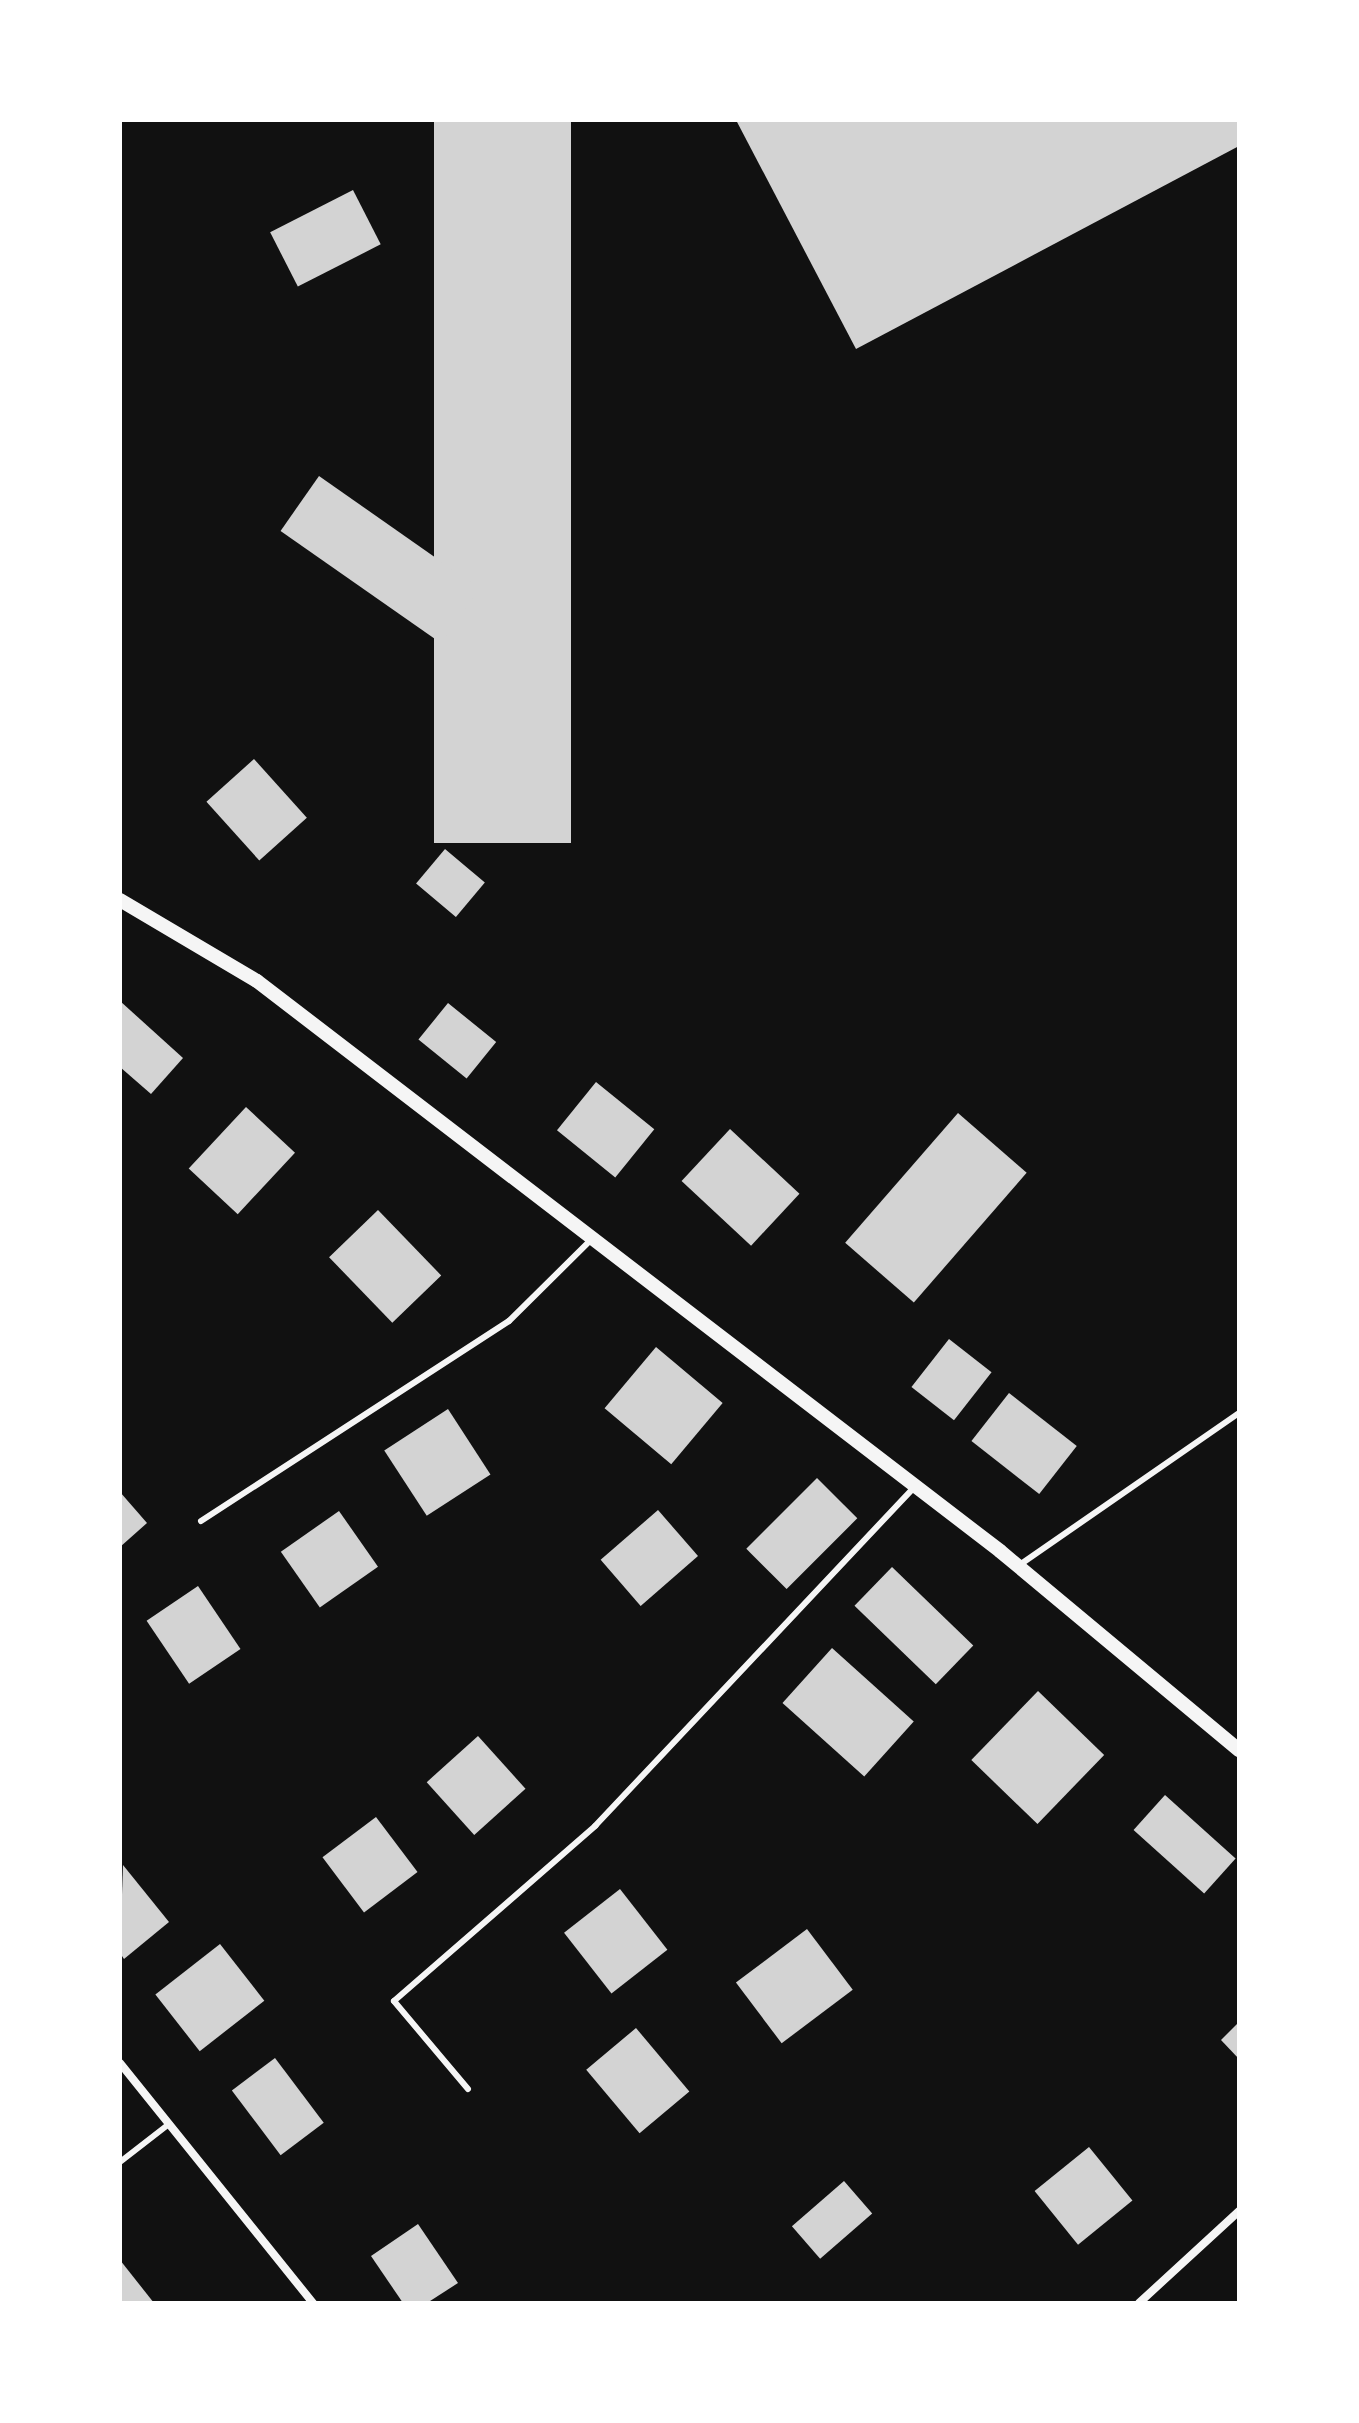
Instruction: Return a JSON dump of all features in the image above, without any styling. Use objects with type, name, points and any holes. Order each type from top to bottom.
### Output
[{"type":"street","points":[[120,900],[257,981],[1018,1566],[1239,1750]]},
{"type":"street","points":[[120,2063],[313,2303]]},
{"type":"street","points":[[1139,2303],[1239,2211]]},
{"type":"lane","points":[[201,1521],[509,1321],[592,1239]]},
{"type":"lane","points":[[1018,1566],[1239,1413]]},
{"type":"lane","points":[[468,2089],[394,2001],[595,1826],[915,1486]]},
{"type":"lane","points":[[120,2162],[169,2124]]},
{"type":"building","points":[[434,120],[571,120],[571,843],[434,843]]},
{"type":"building","points":[[736,120],[1239,120],[1239,146],[856,349]]},
{"type":"building","points":[[353,190],[381,244],[298,287],[270,232]]},
{"type":"building","points":[[319,476],[480,588],[441,643],[281,531]]},
{"type":"building","points":[[254,759],[307,818],[259,861],[206,802]]},
{"type":"building","points":[[445,849],[485,882],[456,917],[416,883]]},
{"type":"building","points":[[120,1001],[183,1058],[151,1094],[120,1067]]},
{"type":"building","points":[[448,1003],[496,1042],[467,1079],[418,1040]]},
{"type":"building","points":[[596,1082],[654,1129],[615,1177],[557,1130]]},
{"type":"building","points":[[246,1107],[295,1153],[238,1214],[189,1168]]},
{"type":"building","points":[[958,1113],[1027,1173],[914,1303],[845,1243]]},
{"type":"building","points":[[730,1129],[799,1194],[751,1246],[682,1181]]},
{"type":"building","points":[[378,1210],[441,1275],[392,1323],[329,1257]]},
{"type":"building","points":[[949,1339],[992,1372],[954,1420],[911,1387]]},
{"type":"building","points":[[656,1347],[723,1403],[671,1464],[605,1408]]},
{"type":"building","points":[[1009,1393],[1077,1446],[1039,1494],[971,1441]]},
{"type":"building","points":[[448,1409],[490,1474],[427,1516],[384,1450]]},
{"type":"building","points":[[817,1478],[857,1518],[787,1589],[746,1549]]},
{"type":"building","points":[[120,1492],[147,1523],[120,1547]]},
{"type":"building","points":[[658,1510],[698,1556],[641,1606],[601,1560]]},
{"type":"building","points":[[339,1511],[378,1567],[320,1607],[281,1552]]},
{"type":"building","points":[[892,1567],[973,1645],[936,1684],[854,1606]]},
{"type":"building","points":[[198,1586],[240,1649],[189,1684],[147,1621]]},
{"type":"building","points":[[832,1648],[914,1722],[864,1777],[782,1703]]},
{"type":"building","points":[[1038,1691],[1104,1755],[1037,1824],[971,1760]]},
{"type":"building","points":[[478,1736],[526,1789],[474,1835],[427,1782]]},
{"type":"building","points":[[1165,1795],[1236,1859],[1204,1893],[1134,1830]]},
{"type":"building","points":[[376,1817],[418,1872],[364,1912],[322,1857]]},
{"type":"building","points":[[123,1865],[169,1922],[124,1959],[120,1953]]},
{"type":"building","points":[[620,1889],[667,1950],[611,1993],[564,1933]]},
{"type":"building","points":[[807,1929],[853,1990],[782,2043],[736,1983]]},
{"type":"building","points":[[220,1944],[264,2001],[200,2051],[155,1994]]},
{"type":"building","points":[[1239,2022],[1239,2059],[1221,2040]]},
{"type":"building","points":[[636,2028],[689,2092],[640,2133],[586,2070]]},
{"type":"building","points":[[275,2058],[324,2123],[281,2155],[232,2090]]},
{"type":"building","points":[[1089,2147],[1132,2201],[1078,2245],[1035,2191]]},
{"type":"building","points":[[844,2181],[872,2213],[820,2259],[792,2226]]},
{"type":"building","points":[[418,2224],[458,2283],[427,2303],[403,2303],[371,2256]]},
{"type":"building","points":[[120,2260],[154,2303],[120,2303]]}]
